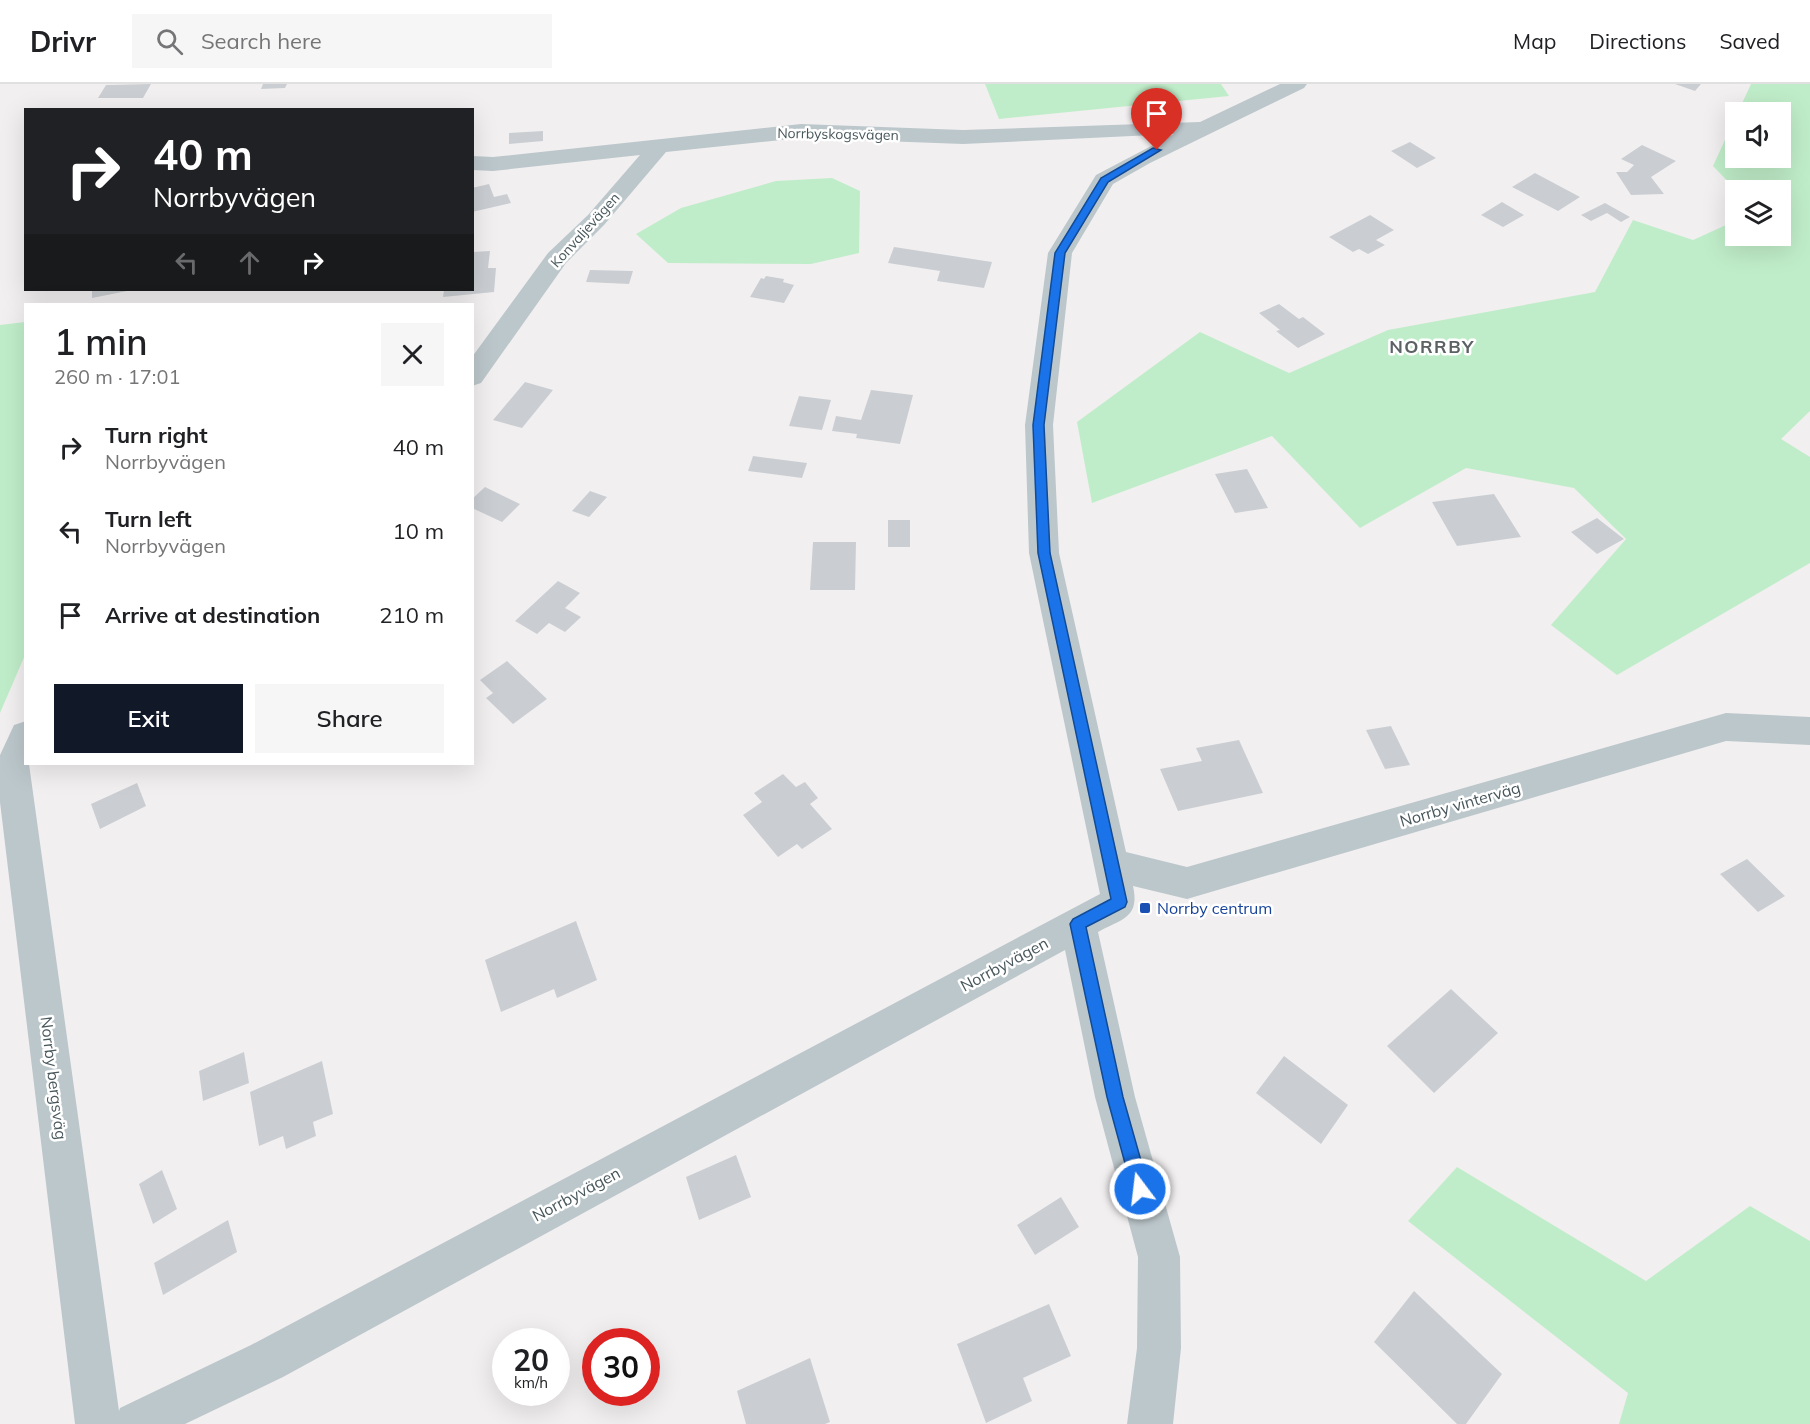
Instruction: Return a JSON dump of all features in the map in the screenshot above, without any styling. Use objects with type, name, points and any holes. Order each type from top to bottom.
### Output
[{"type":"street","name":"Norrbyvägen","points":[[136,1424],[267,1360],[1119,902],[1113,865],[1044,553],[1039,425],[1060,253],[1104,180],[1142,158],[1297,84]]},
{"type":"street","name":"Norrbyskogsvägen","points":[[474,164],[493,164],[801,131],[963,136],[1205,127]]},
{"type":"street","name":"Konvaljevägen","points":[[474,374],[557,258],[596,220],[660,145]]},
{"type":"street","name":"Norrby vinterväg","points":[[1113,865],[1187,883],[1726,727],[1810,731]]},
{"type":"street","name":"Norrby bergsväg","points":[[24,739],[12,764],[98,1424]]},
{"type":"street","points":[[1078,924],[1115,1097],[1159,1257],[1159,1348],[1150,1424]]},
{"type":"green space","points":[[985,84],[1221,84],[1229,96],[999,119]]},
{"type":"green space","points":[[1751,84],[1810,84],[1810,411],[1781,439],[1810,457],[1810,563],[1617,675],[1551,625],[1626,539],[1574,488],[1466,468],[1360,528],[1272,436],[1092,503],[1077,422],[1200,332],[1289,373],[1388,330],[1595,292],[1633,220],[1693,240],[1725,226],[1725,246],[1791,246],[1791,180],[1726,180],[1713,166],[1725,140],[1725,168],[1791,168],[1791,102],[1743,102]]},
{"type":"green space","points":[[832,178],[860,191],[859,253],[811,264],[668,263],[636,234],[681,208],[776,181]]},
{"type":"green space","points":[[24,322],[24,657],[0,713],[0,325]]},
{"type":"green space","points":[[1457,1167],[1646,1281],[1750,1206],[1810,1241],[1810,1424],[1619,1424],[1628,1393],[1408,1221]]},
{"type":"building","points":[[151,84],[143,98],[98,98],[106,85]]},
{"type":"building","points":[[263,84],[287,84],[285,88],[261,89]]},
{"type":"building","points":[[1675,84],[1701,84],[1695,91]]},
{"type":"building","points":[[543,131],[543,141],[509,144],[509,133]]},
{"type":"building","points":[[1410,142],[1436,158],[1417,168],[1391,151]]},
{"type":"building","points":[[1642,145],[1676,161],[1651,177],[1664,194],[1631,195],[1616,172],[1627,172],[1634,165],[1621,159]]},
{"type":"building","points":[[1535,173],[1580,197],[1558,211],[1512,187]]},
{"type":"building","points":[[489,184],[494,197],[507,194],[511,203],[474,212],[474,188]]},
{"type":"building","points":[[1502,202],[1524,215],[1503,227],[1481,215]]},
{"type":"building","points":[[1605,203],[1630,217],[1621,222],[1607,213],[1591,221],[1581,215]]},
{"type":"building","points":[[1370,215],[1394,230],[1376,240],[1385,245],[1368,254],[1359,249],[1353,252],[1329,237]]},
{"type":"building","points":[[894,247],[992,262],[984,288],[937,281],[940,271],[888,263]]},
{"type":"building","points":[[490,251],[488,268],[496,268],[494,292],[443,297],[444,291],[474,291],[474,252]]},
{"type":"building","points":[[590,270],[633,271],[629,284],[586,282]]},
{"type":"building","points":[[766,276],[784,279],[783,282],[794,285],[784,303],[750,297],[761,278],[764,279]]},
{"type":"building","points":[[92,291],[127,291],[92,298]]},
{"type":"building","points":[[1279,304],[1299,319],[1303,317],[1325,334],[1298,348],[1276,331],[1280,330],[1259,313]]},
{"type":"building","points":[[525,382],[553,390],[522,428],[493,420]]},
{"type":"building","points":[[871,390],[913,395],[900,444],[856,438],[857,434],[832,431],[836,416],[861,420]]},
{"type":"building","points":[[799,396],[831,400],[822,430],[789,426]]},
{"type":"building","points":[[753,456],[807,463],[802,478],[748,471]]},
{"type":"building","points":[[1247,469],[1268,508],[1235,513],[1215,474]]},
{"type":"building","points":[[485,487],[520,504],[502,522],[474,509],[474,497]]},
{"type":"building","points":[[590,491],[607,497],[589,517],[572,511]]},
{"type":"building","points":[[1494,494],[1521,537],[1457,546],[1432,502]]},
{"type":"building","points":[[1597,518],[1624,539],[1597,554],[1571,532]]},
{"type":"building","points":[[888,520],[910,520],[910,547],[888,547]]},
{"type":"building","points":[[813,542],[856,542],[855,590],[810,590]]},
{"type":"building","points":[[558,581],[580,593],[565,608],[581,617],[565,632],[549,623],[537,634],[515,621]]},
{"type":"building","points":[[507,661],[547,699],[513,724],[486,698],[493,693],[480,680]]},
{"type":"building","points":[[1391,726],[1410,765],[1385,769],[1366,730]]},
{"type":"building","points":[[1239,740],[1263,793],[1178,811],[1160,769],[1202,761],[1196,748]]},
{"type":"building","points":[[783,774],[796,787],[805,782],[818,798],[810,804],[832,829],[802,849],[797,844],[778,857],[743,815],[762,802],[754,793]]},
{"type":"building","points":[[137,783],[146,806],[100,829],[91,804]]},
{"type":"building","points":[[1747,859],[1785,896],[1758,912],[1720,874]]},
{"type":"building","points":[[576,921],[597,980],[557,998],[554,989],[501,1012],[485,960]]},
{"type":"building","points":[[1451,989],[1498,1033],[1434,1093],[1387,1046]]},
{"type":"building","points":[[244,1052],[249,1083],[203,1101],[199,1071]]},
{"type":"building","points":[[1284,1056],[1348,1105],[1321,1144],[1256,1093]]},
{"type":"building","points":[[322,1061],[333,1114],[313,1122],[316,1136],[286,1149],[283,1136],[259,1146],[250,1092]]},
{"type":"building","points":[[736,1155],[751,1197],[699,1220],[686,1177]]},
{"type":"building","points":[[162,1170],[177,1209],[153,1224],[139,1184]]},
{"type":"building","points":[[1061,1197],[1079,1227],[1035,1255],[1017,1225]]},
{"type":"building","points":[[228,1220],[237,1252],[163,1295],[154,1263]]},
{"type":"building","points":[[1414,1291],[1502,1374],[1466,1424],[1457,1424],[1374,1342]]},
{"type":"building","points":[[1049,1304],[1071,1356],[1023,1378],[1032,1401],[986,1423],[957,1344]]},
{"type":"building","points":[[810,1358],[830,1422],[825,1424],[746,1424],[737,1391]]},
{"type":"place","name":"Norrby centrum","points":[[1145,908]]},
{"type":"district","name":"NORRBY","points":[[1432,347]]},
{"type":"route","points":[[1140,1189],[1115,1097],[1078,924],[1119,902],[1113,865],[1044,553],[1039,425],[1060,253],[1104,180],[1157,150]]}]
